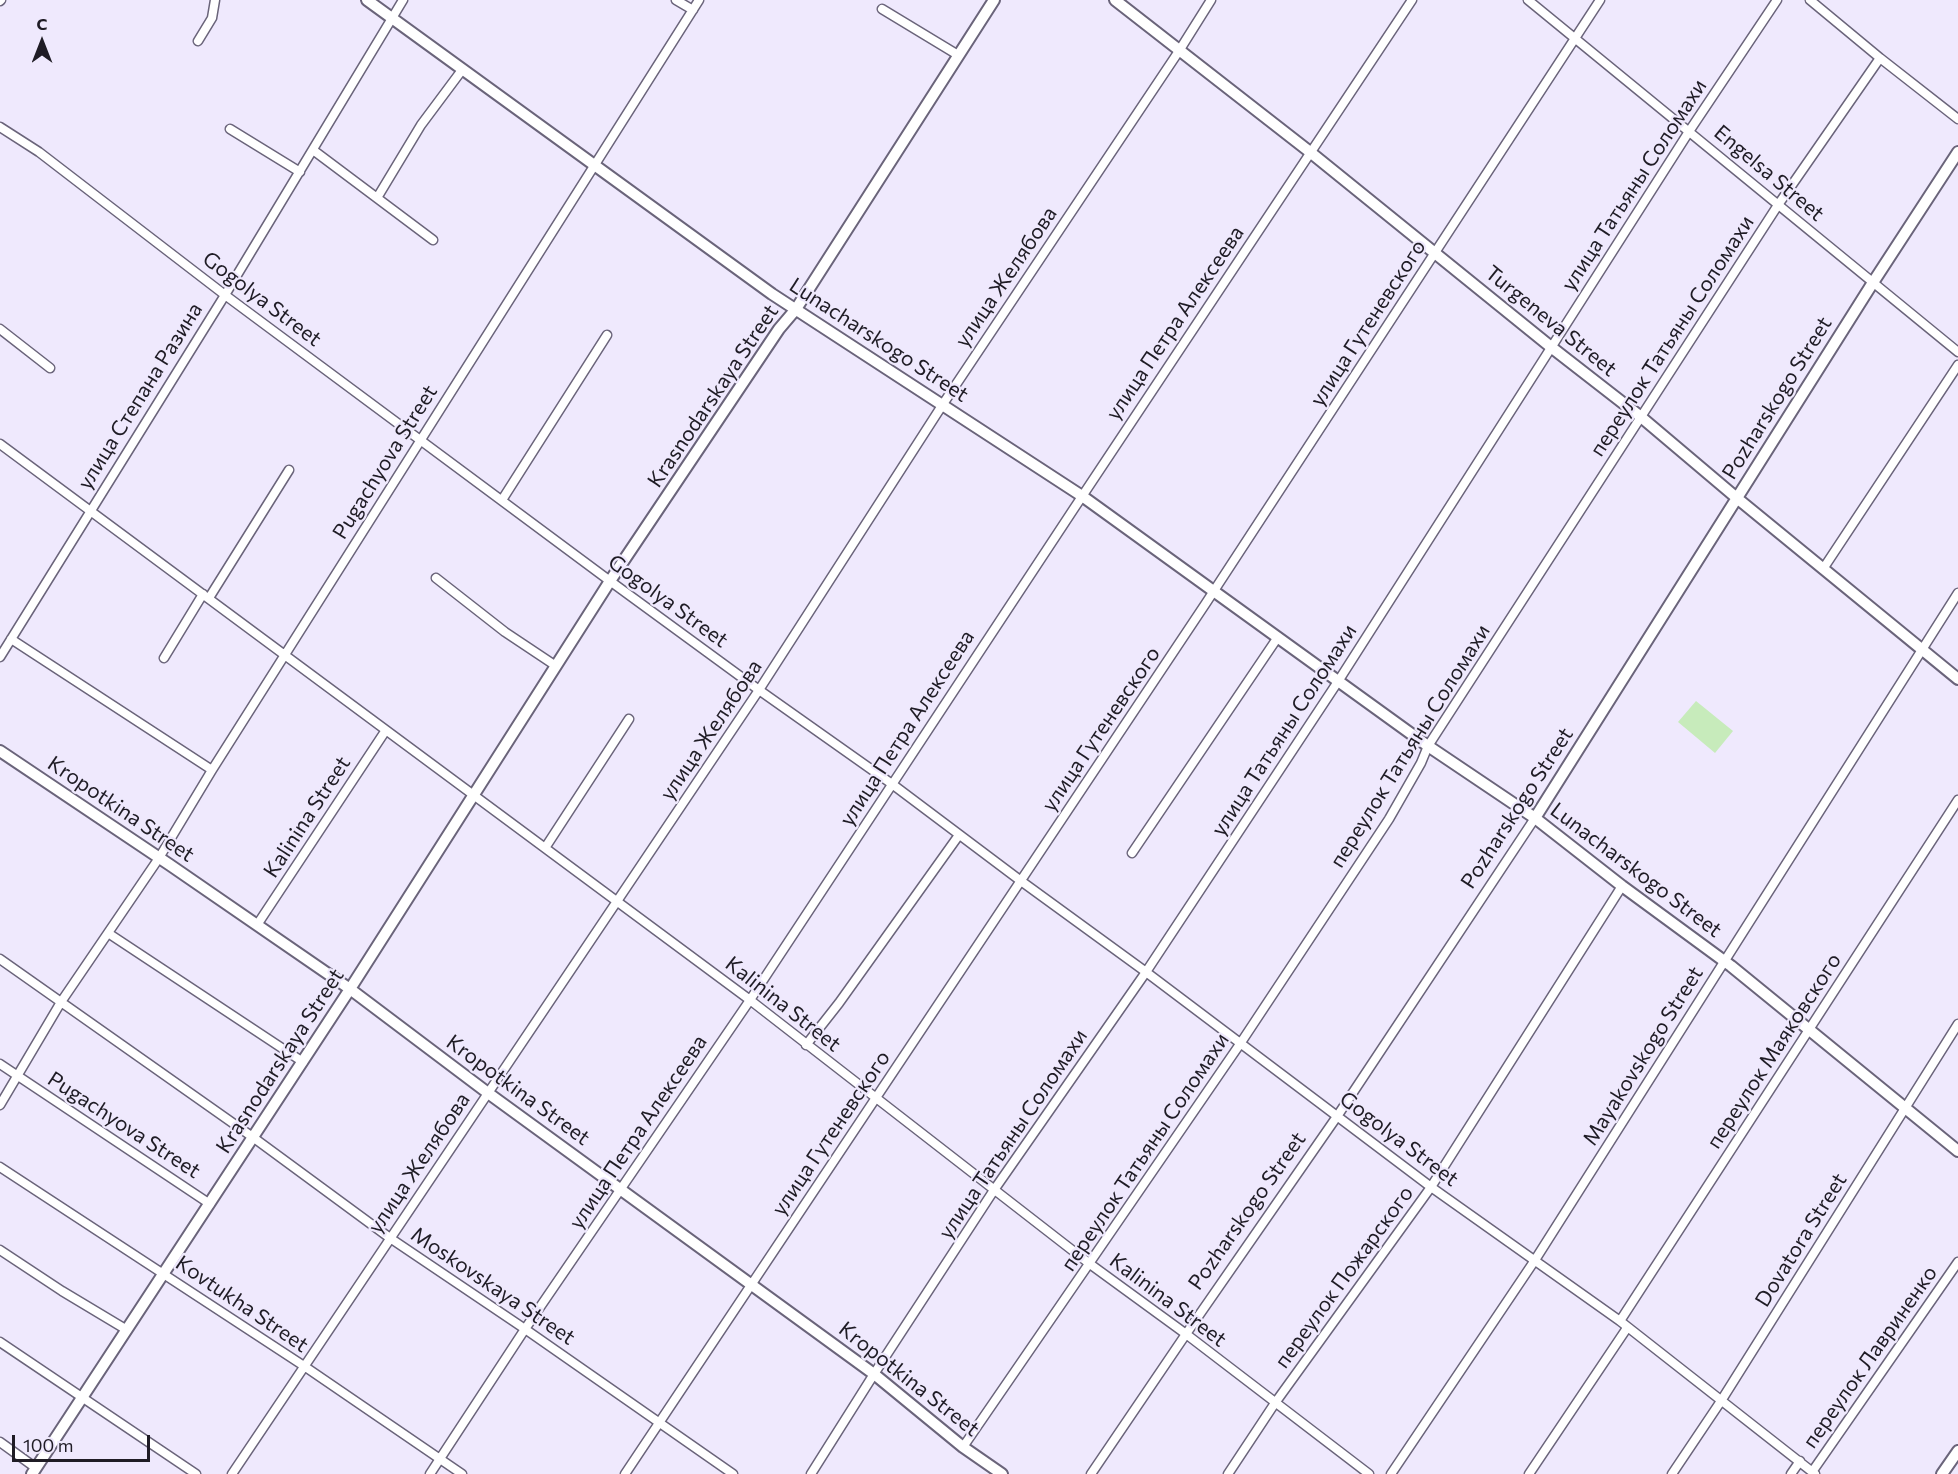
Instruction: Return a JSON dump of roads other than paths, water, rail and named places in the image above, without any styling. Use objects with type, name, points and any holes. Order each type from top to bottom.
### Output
[{"type":"main road","name":"Lunacharskogo Street","points":[[367,0],[772,294],[1082,496],[1213,592],[1340,680],[1428,746],[1535,818],[1724,961],[1958,1151]]},
{"type":"main road","name":"Krasnodarskaya Street","points":[[34,1471],[254,1138],[610,581],[779,329],[796,309],[994,0]]},
{"type":"main road","name":"Turgeneva Street","points":[[1115,0],[1310,152],[1641,417],[1958,679]]},
{"type":"main road","name":"Pozharskogo Street","points":[[1535,818],[1872,284],[1958,152]]},
{"type":"main road","name":"Kropotkina Street","points":[[0,751],[350,989],[488,1094],[874,1374],[963,1446],[1002,1474]]},
{"type":"main road","points":[[1942,1474],[1958,1451]]},
{"type":"street","points":[[198,41],[212,18],[215,0]]},
{"type":"street","name":"улица Степана Разина","points":[[0,657],[225,295],[403,0]]},
{"type":"street","points":[[676,0],[693,10]]},
{"type":"street","name":"Pugachyova Street","points":[[0,1105],[61,1002],[159,858],[420,439],[699,0]]},
{"type":"street","name":"улица Желябова","points":[[232,1474],[759,690],[943,404],[1211,0]]},
{"type":"street","name":"улица Петра Алексеева","points":[[430,1474],[525,1329],[750,1000],[1412,0]]},
{"type":"street","name":"Engelsa Street","points":[[1528,0],[1689,130],[1872,284],[1958,352]]},
{"type":"street","name":"улица Гутеневского","points":[[626,1474],[1213,592],[1600,0]]},
{"type":"street","name":"улица Татьяны Соломахи","points":[[811,1474],[994,1190],[1146,972],[1340,680],[1689,130],[1777,0]]},
{"type":"street","points":[[1810,0],[1958,119]]},
{"type":"street","points":[[882,9],[958,56]]},
{"type":"street","name":"переулок Татьяны Соломахи","points":[[963,1446],[1240,1044],[1389,819],[1421,763],[1428,746],[1778,205],[1880,58]]},
{"type":"street","points":[[377,198],[421,125],[462,70]]},
{"type":"street","name":"Gogolya Street","points":[[0,127],[39,152],[225,295],[610,581],[892,784],[1431,1186],[1620,1321],[1813,1473]]},
{"type":"street","points":[[230,129],[300,172]]},
{"type":"street","points":[[313,150],[433,240]]},
{"type":"street","points":[[0,329],[50,368]]},
{"type":"street","points":[[502,500],[607,335]]},
{"type":"street","points":[[1823,569],[1958,364]]},
{"type":"street","name":"Kalinina Street","points":[[0,444],[750,1000],[1090,1264],[1186,1334],[1369,1474]]},
{"type":"street","points":[[164,658],[289,470]]},
{"type":"street","points":[[436,578],[505,632],[556,666]]},
{"type":"street","name":"Mayakovskogo Street","points":[[1391,1474],[1535,1260],[1958,593]]},
{"type":"street","points":[[1132,853],[1278,637]]},
{"type":"street","points":[[11,639],[212,770]]},
{"type":"street","points":[[545,849],[629,719]]},
{"type":"street","name":"Kalinina Street","points":[[256,924],[386,730]]},
{"type":"street","name":"переулок Маяковского","points":[[1620,1321],[1958,800]]},
{"type":"street","name":"Pozharskogo Street","points":[[1091,1474],[1338,1115],[1535,818]]},
{"type":"street","points":[[806,1045],[839,1003],[959,835]]},
{"type":"street","name":"переулок Пожарского","points":[[1228,1474],[1275,1403],[1431,1186],[1622,886]]},
{"type":"street","points":[[108,933],[303,1062]]},
{"type":"street","name":"Moskovskaya Street","points":[[0,960],[254,1138],[390,1238],[733,1474]]},
{"type":"street","name":"Dovatora Street","points":[[1672,1474],[1721,1401],[1958,1024]]},
{"type":"street","points":[[0,1064],[17,1076]]},
{"type":"street","name":"Pugachyova Street","points":[[17,1076],[210,1203]]},
{"type":"street","name":"Kovtukha Street","points":[[0,1167],[304,1366],[462,1474]]},
{"type":"street","points":[[0,1250],[127,1330]]},
{"type":"street","name":"переулок Лавриненко","points":[[1813,1473],[1958,1262]]},
{"type":"street","points":[[1529,1474],[1628,1328]]},
{"type":"street","points":[[0,1342],[196,1474]]},
{"type":"street","points":[[0,1442],[34,1471]]},
{"type":"street","name":"переулок Лавриненко","points":[[1791,1474],[1800,1461]]}]
